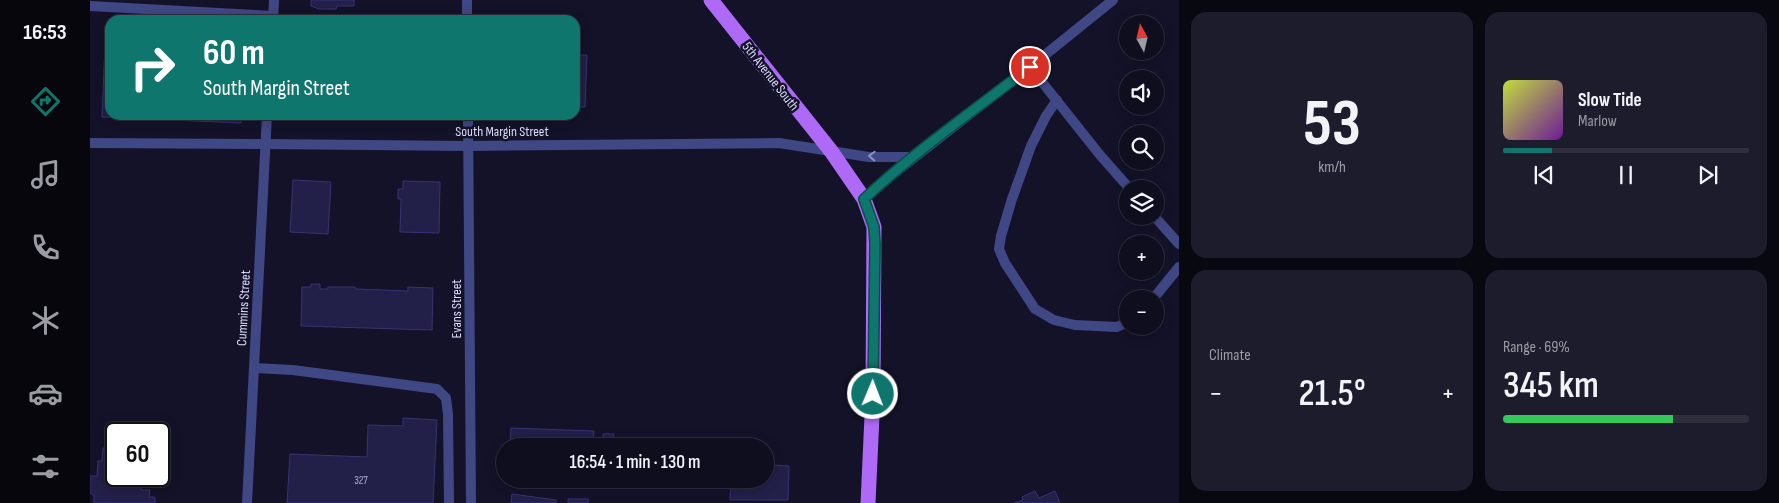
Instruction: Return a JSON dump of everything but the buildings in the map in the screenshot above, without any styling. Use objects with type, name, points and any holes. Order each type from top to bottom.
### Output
[{"type":"main road","name":"5th Avenue South","points":[[711,0],[831,151],[864,199],[874,227],[873,394],[868,503]]},
{"type":"street","points":[[273,15],[274,0]]},
{"type":"street","points":[[467,0],[468,15]]},
{"type":"street","points":[[864,199],[914,157],[1113,0]]},
{"type":"street","points":[[90,6],[227,15]]},
{"type":"street","points":[[1030,67],[1122,180]]},
{"type":"street","points":[[1057,100],[1046,116],[1031,146],[1012,199],[999,249],[1005,263],[1035,309],[1054,320],[1075,325],[1119,326]]},
{"type":"street","name":"Cummins Street","points":[[247,503],[267,120]]},
{"type":"street","name":"Evans Street","points":[[468,120],[471,503]]},
{"type":"street","name":"South Margin Street","points":[[90,143],[468,146],[779,143],[869,157],[914,157]]},
{"type":"street","points":[[1162,225],[1179,244]]},
{"type":"street","points":[[1161,290],[1179,267]]},
{"type":"street","points":[[254,368],[293,370],[437,389],[446,398],[448,414],[449,503]]},
{"type":"route","points":[[873,394],[875,244],[874,227],[864,199],[914,157],[1030,67]]}]
